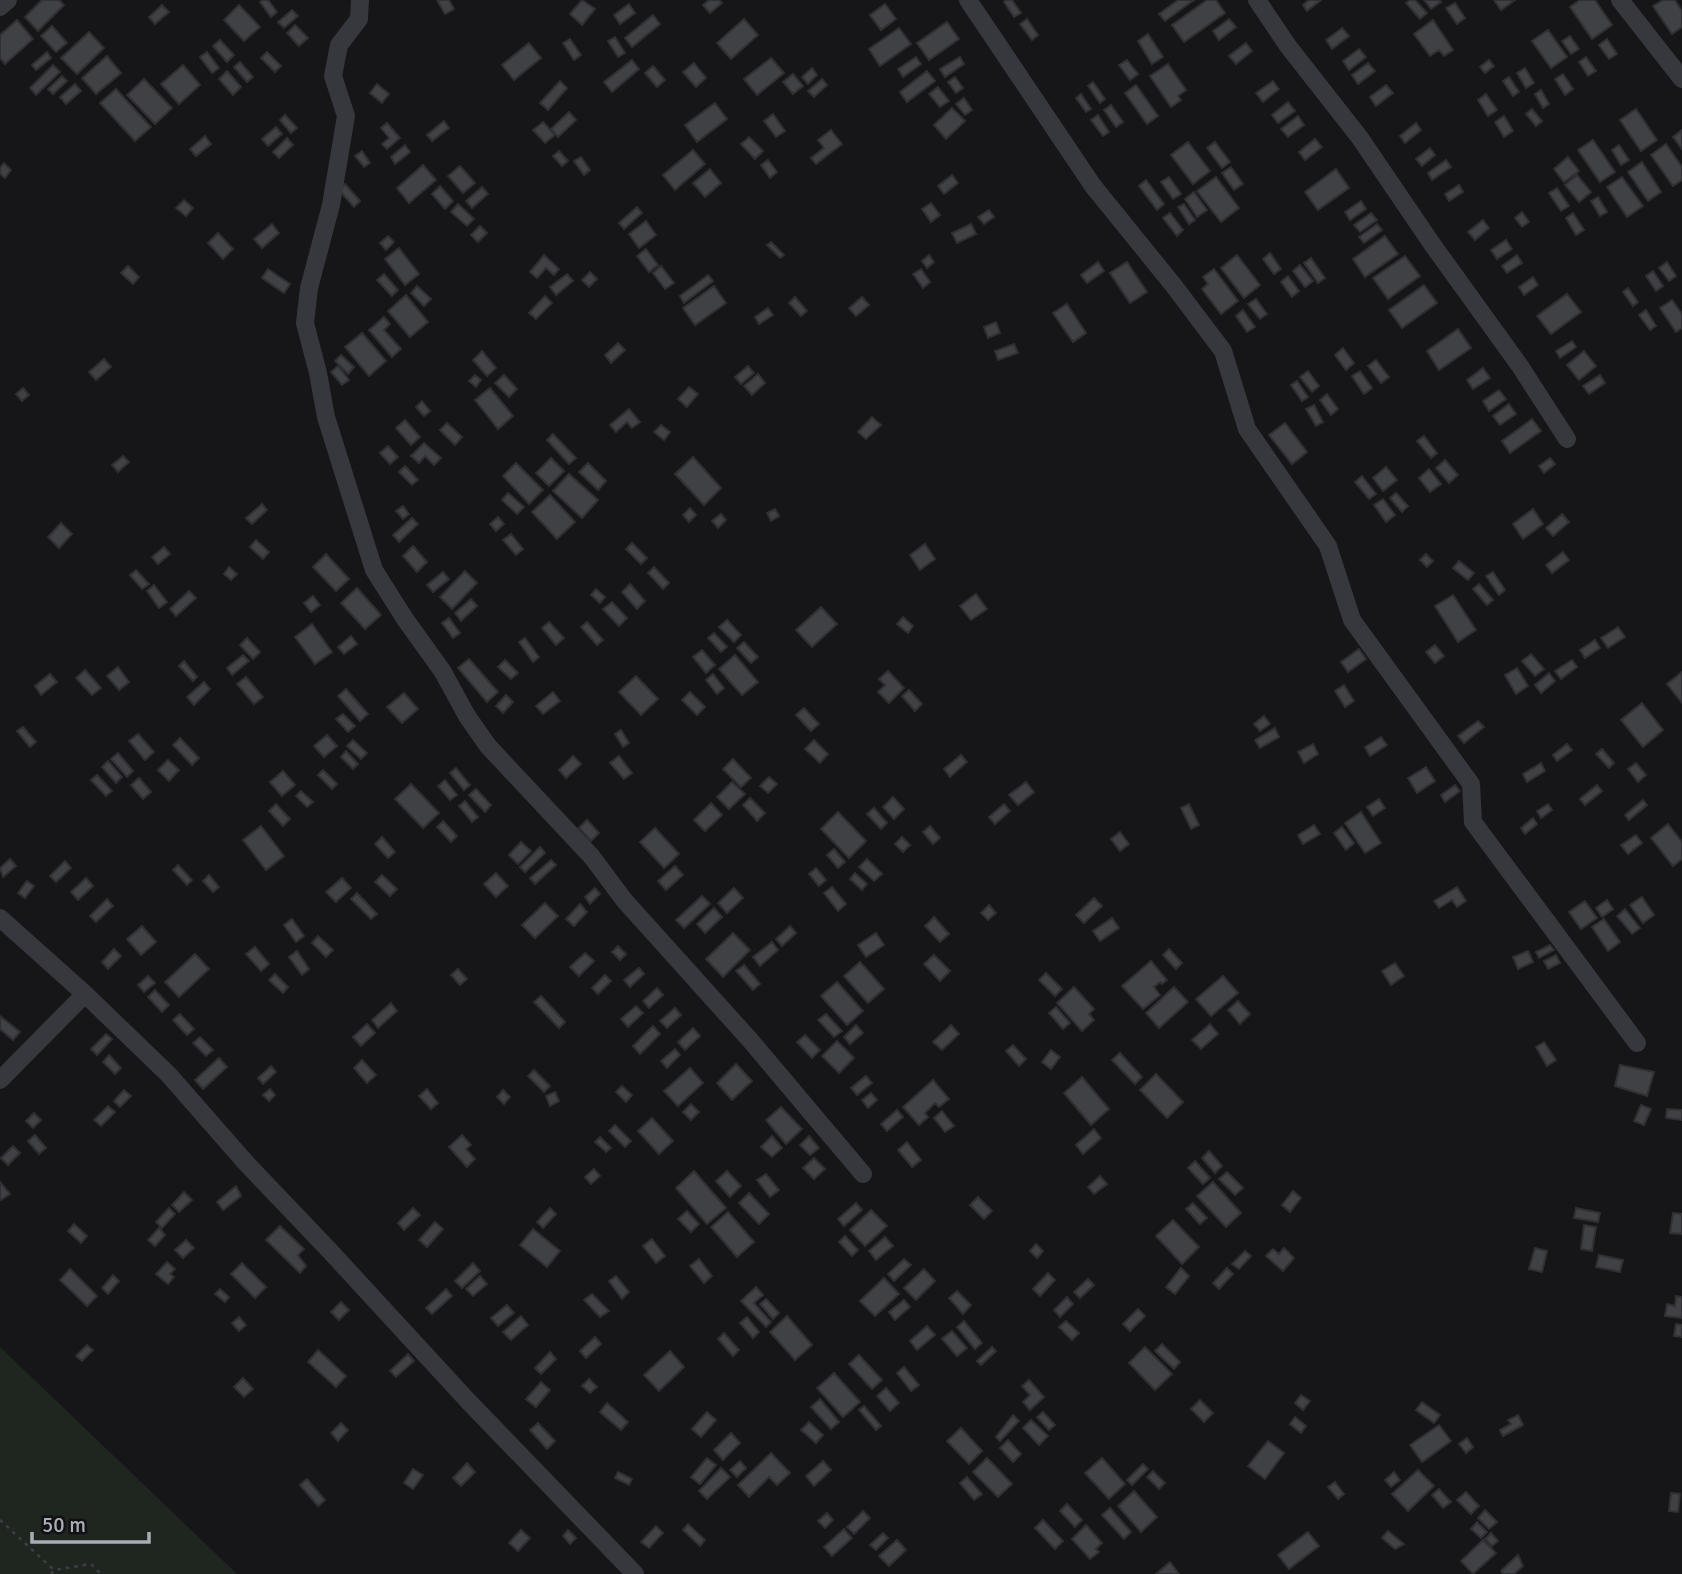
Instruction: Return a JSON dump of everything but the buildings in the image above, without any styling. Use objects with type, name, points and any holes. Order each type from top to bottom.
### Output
[{"type":"street","points":[[0,7],[8,0]]},
{"type":"street","points":[[360,0],[359,19],[339,45],[333,76],[346,116],[331,205],[309,288],[304,323],[318,373],[326,417],[374,570],[443,672],[467,716],[488,746],[592,857],[624,900],[750,1040],[863,1174]]},
{"type":"street","points":[[968,0],[1093,186],[1223,351],[1247,429],[1328,546],[1352,620],[1471,784],[1473,822],[1637,1043]]},
{"type":"street","points":[[1257,0],[1288,46],[1360,138],[1520,366],[1567,439]]},
{"type":"street","points":[[1620,0],[1682,79]]},
{"type":"street","points":[[0,918],[85,994],[169,1075],[246,1163],[469,1402],[635,1574]]},
{"type":"street","points":[[0,1080],[85,994]]},
{"type":"path","points":[[0,1520],[54,1570]]},
{"type":"path","points":[[51,1574],[54,1570],[91,1564],[101,1574]]},
{"type":"shaded area","points":[[0,1347],[237,1574],[0,1574]]}]
